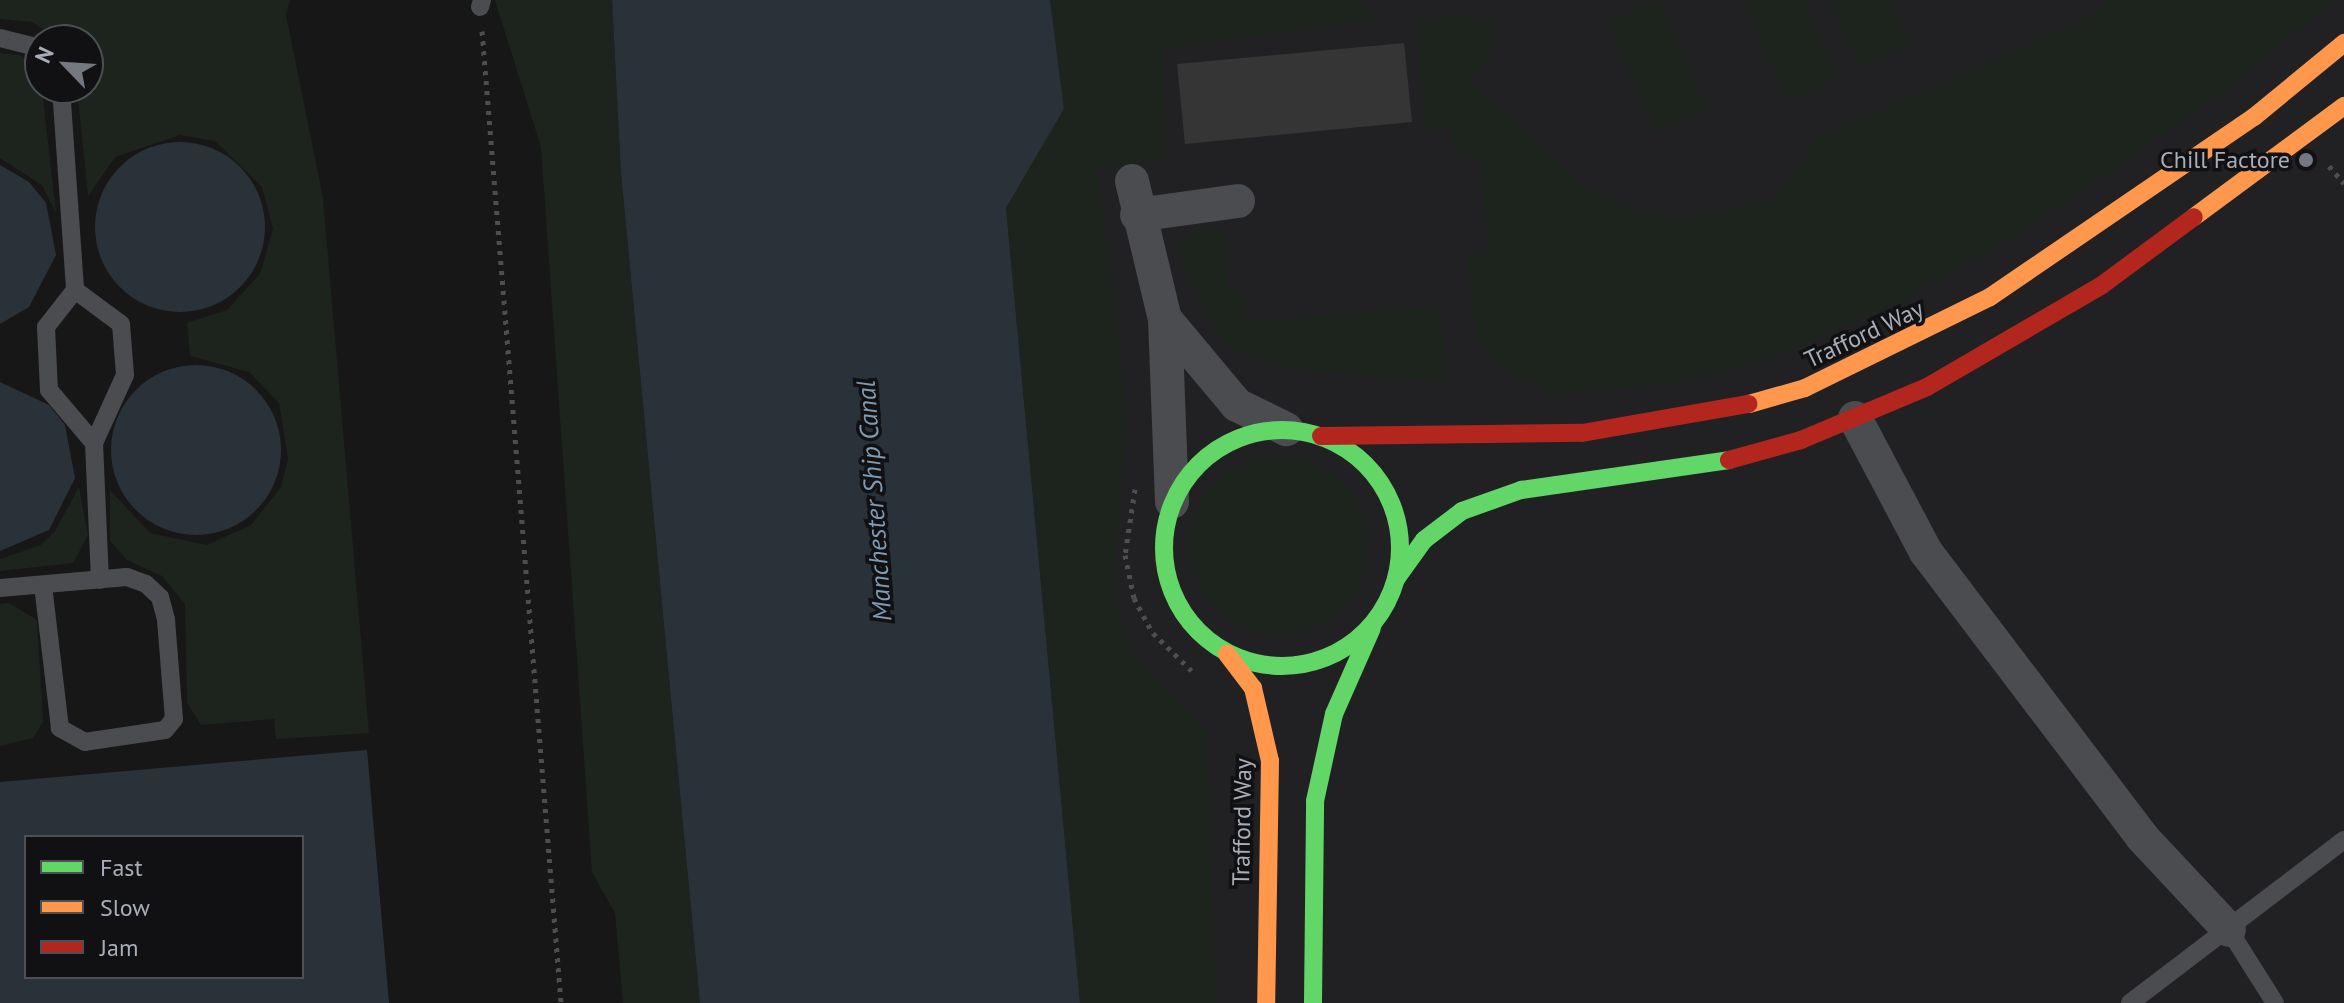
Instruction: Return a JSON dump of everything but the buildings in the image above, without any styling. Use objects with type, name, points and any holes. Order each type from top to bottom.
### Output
[{"type":"street","name":"Trafford Way","points":[[1321,436],[1582,433],[1701,418],[1805,388],[1887,354],[2004,289],[2241,127],[2344,43]]},
{"type":"street","points":[[1313,1003],[1311,843],[1334,714],[1396,579],[1424,540],[1462,511],[1491,501],[1569,482],[1722,462],[1855,418],[1927,387],[2102,285],[2344,106]]},
{"type":"street","points":[[1132,181],[1137,215],[1165,319],[1172,502],[1163,536],[1165,572],[1191,624],[1227,654],[1296,666],[1349,644],[1382,611]]},
{"type":"street","points":[[1137,215],[1238,201]]},
{"type":"street","points":[[1165,319],[1237,405],[1286,429],[1321,436],[1378,477],[1394,509],[1396,579]]},
{"type":"street","points":[[1855,418],[1926,552],[2142,837],[2229,930]]},
{"type":"street","points":[[1172,502],[1218,447],[1286,429]]},
{"type":"street","name":"Trafford Way","points":[[1227,654],[1253,688],[1270,761],[1266,1003]]},
{"type":"lane","points":[[0,38],[24,44]]},
{"type":"lane","points":[[62,104],[75,290],[46,327],[49,390],[94,443]]},
{"type":"lane","points":[[75,290],[121,324],[125,375],[94,443],[100,580]]},
{"type":"lane","points":[[0,588],[127,577],[160,597],[174,719],[152,737],[85,742],[60,728],[43,585]]},
{"type":"lane","points":[[2130,1003],[2344,840]]},
{"type":"lane","points":[[2229,930],[2275,1003]]},
{"type":"path","points":[[481,3],[561,1003]]},
{"type":"path","points":[[1137,481],[1125,543],[1134,598],[1153,633],[1198,675]]},
{"type":"shaded area","points":[[0,0],[290,0],[286,15],[323,198],[369,733],[276,739],[274,719],[201,725],[187,702],[185,604],[162,576],[127,560],[110,541],[110,490],[150,533],[207,545],[251,525],[281,487],[288,459],[279,403],[249,372],[190,356],[187,323],[227,310],[260,274],[273,229],[262,187],[215,141],[180,135],[115,157],[88,196],[79,104],[104,104],[104,24],[35,24],[0,19]]},
{"type":"shaded area","points":[[495,0],[612,0],[621,173],[700,1003],[623,1003],[615,913],[592,872],[541,147]]},
{"type":"shaded area","points":[[1050,0],[2344,0],[2344,1003],[1080,1003],[1064,109]]},
{"type":"shaded area","points":[[1050,0],[1362,0],[1373,20],[1163,49],[1166,159],[1098,170],[1128,420],[1112,593],[1136,659],[1207,734],[1216,1003],[1080,1003],[1006,208],[1064,109]]},
{"type":"shaded area","points":[[1659,0],[1707,110],[1656,133],[1607,22]]},
{"type":"shaded area","points":[[1742,0],[1803,0],[1839,78],[1789,101]]},
{"type":"shaded area","points":[[1829,0],[1890,0],[1911,44],[1861,67]]},
{"type":"shaded area","points":[[2109,0],[2334,0],[2218,96],[2028,228],[1900,302],[1765,361],[1666,384],[1552,394],[1499,366],[1476,334],[1467,255],[1489,252],[1480,159],[1455,157],[1452,128],[1425,131],[1417,21],[1459,13],[1494,22],[1492,54],[1467,80],[1597,196],[1672,222],[1776,199],[1816,139],[2079,23]]},
{"type":"shaded area","points":[[0,53],[24,58],[24,104],[44,104],[56,213],[42,185],[0,158]]},
{"type":"shaded area","points":[[1204,226],[1224,230],[1229,290],[1246,298],[1246,322],[1440,306],[1447,383],[1274,367],[1230,346],[1211,323],[1179,256],[1181,243]]},
{"type":"shaded area","points":[[1279,457],[1313,464],[1342,483],[1361,512],[1368,546],[1361,580],[1342,609],[1313,628],[1279,635],[1245,628],[1216,609],[1197,580],[1190,546],[1197,512],[1216,483],[1245,464]]},
{"type":"shaded area","points":[[79,487],[88,535],[73,563],[0,571],[0,559],[41,545],[55,531]]},
{"type":"shaded area","points":[[9,603],[37,620],[43,722],[33,738],[0,746],[0,604]]},
{"type":"water","name":"Manchester Ship Canal","points":[[612,0],[1050,0],[1064,109],[1006,208],[1080,1003],[700,1003],[621,173]]},
{"type":"water","points":[[180,142],[212,149],[240,167],[258,195],[265,227],[258,259],[240,287],[212,305],[180,312],[148,305],[120,287],[102,259],[95,227],[102,195],[120,167],[148,149]]},
{"type":"water","points":[[0,165],[29,182],[46,203],[56,255],[29,307],[0,324]]},
{"type":"water","points":[[196,365],[228,372],[256,390],[274,418],[281,450],[274,482],[256,510],[228,528],[196,535],[164,528],[136,510],[118,482],[111,450],[118,418],[136,390],[164,372]]},
{"type":"water","points":[[0,382],[49,405],[65,425],[75,478],[49,530],[0,551]]},
{"type":"water","points":[[367,750],[389,1003],[0,1003],[0,782]]},
{"type":"traffic: fast","points":[[1282,430],[1305,432],[1327,439],[1348,450],[1365,465],[1380,482],[1391,503],[1398,525],[1400,548],[1398,571],[1391,593],[1380,614],[1365,631],[1348,646],[1327,657],[1305,664],[1282,666],[1259,664],[1237,657],[1216,646],[1199,631],[1184,614],[1173,593],[1166,571],[1164,548],[1166,525],[1173,503],[1184,482],[1199,465],[1216,450],[1237,439],[1259,432],[1282,430]]},
{"type":"traffic: fast","points":[[1396,579],[1424,540],[1462,511],[1521,490],[1729,460]]},
{"type":"traffic: fast","points":[[1313,1003],[1315,801],[1334,714],[1372,628]]},
{"type":"traffic: slow","points":[[1749,404],[1805,388],[1990,297],[2254,117],[2344,43]]},
{"type":"traffic: slow","points":[[2194,217],[2344,106]]},
{"type":"traffic: slow","points":[[1227,654],[1253,688],[1270,761],[1266,1003]]},
{"type":"traffic: jam","points":[[1729,460],[1801,440],[1927,387],[2102,285],[2194,217]]},
{"type":"traffic: jam","points":[[1321,436],[1582,433],[1749,404]]},
{"type":"place","name":"Chill Factore","points":[[2306,160]]}]
